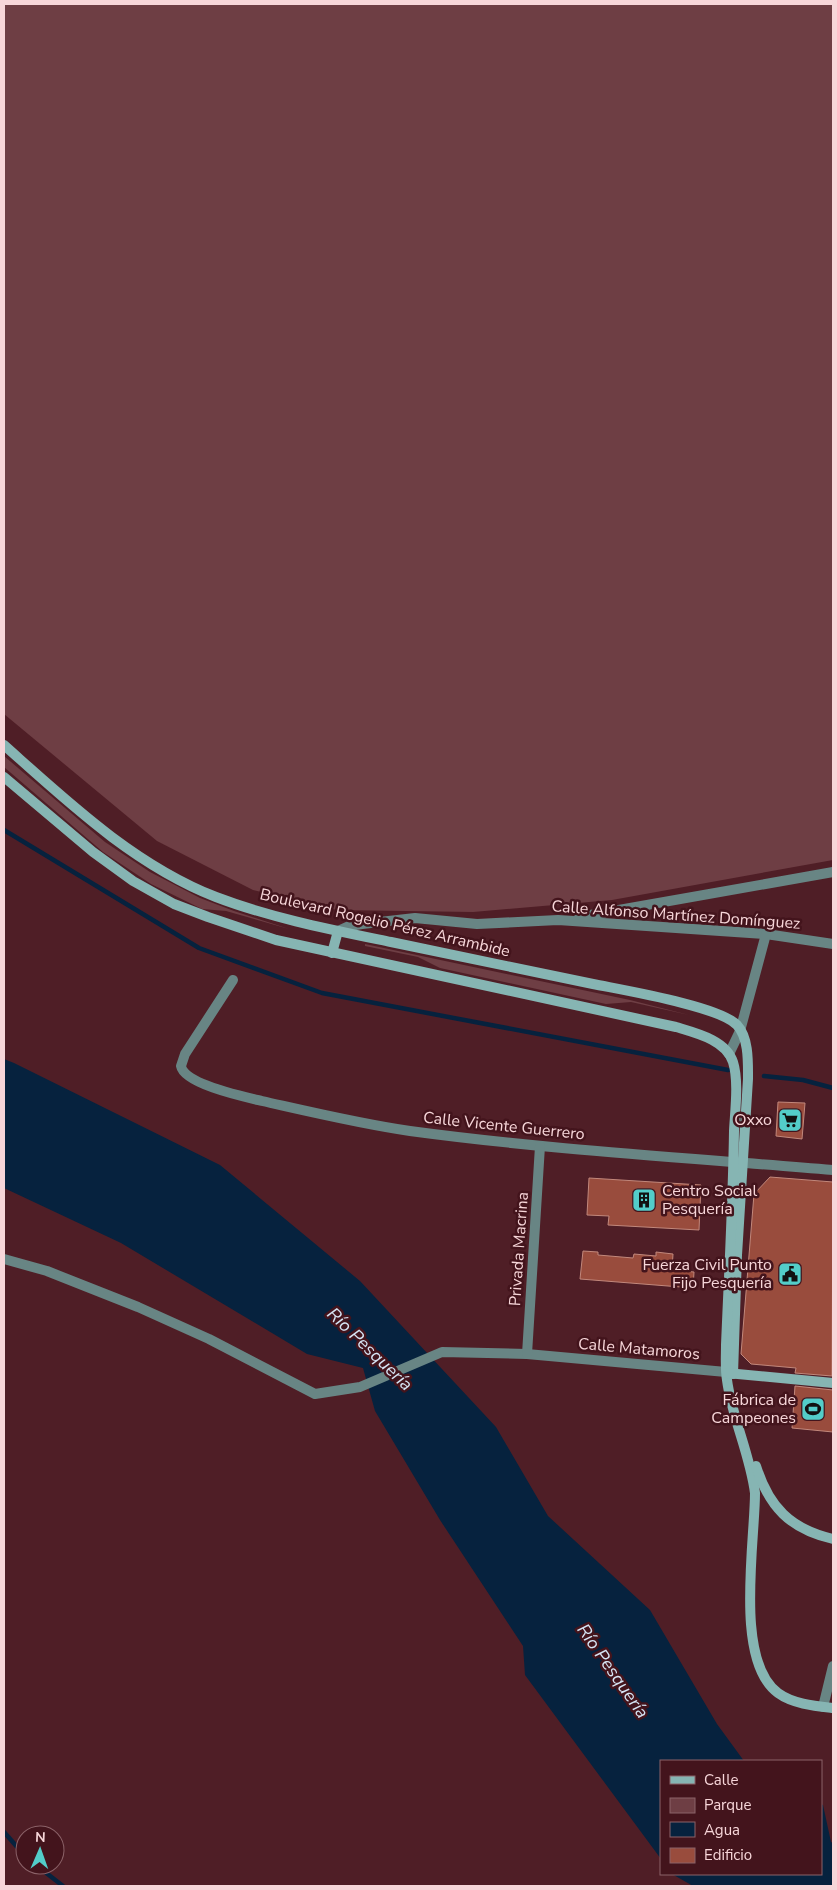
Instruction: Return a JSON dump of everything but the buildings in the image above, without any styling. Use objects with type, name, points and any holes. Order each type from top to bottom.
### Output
[{"type":"main road","name":"Boulevard Rogelio Pérez Arrambide","points":[[4,745],[70,803],[153,864],[214,896],[244,907],[338,931],[665,999],[720,1015],[736,1024],[740,1031]]},
{"type":"main road","points":[[4,777],[93,852],[133,881],[174,904],[250,932],[332,953],[676,1027],[709,1038],[728,1054],[733,1062],[738,1162]]},
{"type":"main road","points":[[332,953],[338,931]]},
{"type":"main road","points":[[740,1031],[747,1052],[748,1079],[738,1162],[729,1373],[739,1430],[753,1478],[755,1493],[750,1619],[759,1666],[765,1679],[777,1692],[792,1700],[828,1708]]},
{"type":"main road","points":[[729,1373],[756,1468],[773,1502],[784,1516],[794,1523],[812,1533],[833,1539]]},
{"type":"main road","name":"Calle Matamoros","points":[[729,1373],[833,1383]]},
{"type":"street","points":[[563,920],[833,872]]},
{"type":"street","name":"Calle Alfonso Martínez Domínguez","points":[[338,931],[349,926],[415,918],[477,924],[563,920],[766,934],[833,944]]},
{"type":"street","points":[[728,1054],[740,1031],[766,934]]},
{"type":"street","name":"Calle Vicente Guerrero","points":[[233,980],[185,1054],[182,1070],[198,1082],[236,1095],[306,1111],[409,1130],[540,1146],[833,1170]]},
{"type":"street","name":"Privada Macrina","points":[[527,1354],[540,1146]]},
{"type":"street","name":"Calle Matamoros","points":[[4,1259],[47,1271],[138,1307],[209,1339],[310,1392],[323,1394],[360,1386],[442,1352],[527,1354],[729,1373]]},
{"type":"street","points":[[828,1708],[833,1666]]},
{"type":"green space","points":[[4,4],[833,4],[833,860],[612,900],[473,912],[337,910],[253,890],[157,841],[4,714]]},
{"type":"green space","points":[[4,756],[105,842],[150,872],[200,898],[289,929],[226,911],[202,909],[151,884],[103,852],[4,767]]},
{"type":"green space","points":[[365,944],[630,1000],[689,1015],[631,1002],[606,1004],[440,968],[418,957],[365,946]]},
{"type":"water","name":"Río Pesquería","points":[[4,1059],[220,1165],[360,1281],[496,1427],[548,1516],[650,1610],[717,1724],[743,1760],[660,1760],[660,1858],[525,1675],[523,1646],[440,1520],[375,1411],[363,1368],[307,1354],[121,1243],[4,1188]]},
{"type":"water","points":[[823,1805],[831,1842],[833,1843],[833,1886],[693,1886],[674,1875],[822,1875]]},
{"type":"waterway","points":[[4,830],[199,948],[322,993],[728,1070]]},
{"type":"waterway","points":[[764,1076],[803,1080],[833,1088]]},
{"type":"waterway","points":[[4,1832],[15,1845]]},
{"type":"waterway","points":[[49,1875],[63,1886]]},
{"type":"place","name":"Oxxo","points":[[790,1120]]},
{"type":"place","name":"Centro Social Pesquería","points":[[644,1200]]},
{"type":"place","name":"Fuerza Civil Punto Fijo Pesquería","points":[[790,1274]]},
{"type":"place","name":"Fábrica de Campeones","points":[[813,1409]]}]
